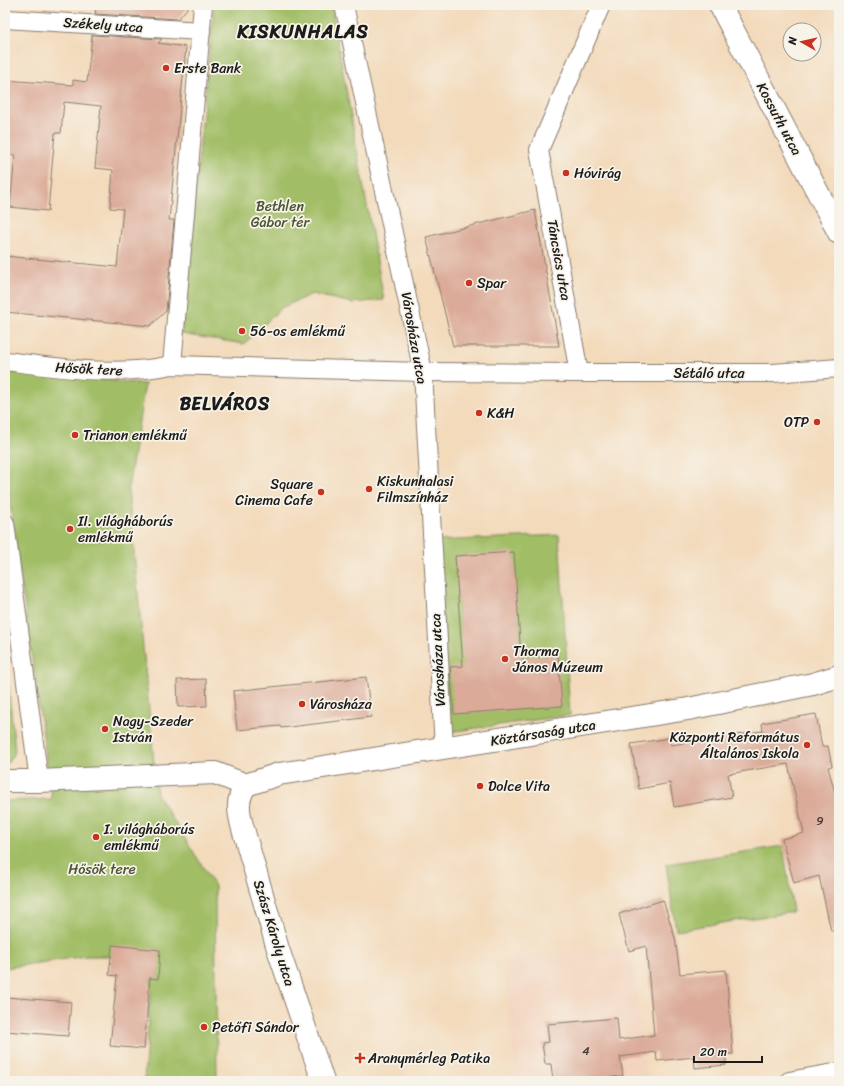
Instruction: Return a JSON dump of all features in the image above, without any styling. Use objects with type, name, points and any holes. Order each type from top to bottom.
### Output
[{"type":"main road","name":"Kossuth utca","points":[[720,5],[839,233]]},
{"type":"main road","name":"Köztársaság utca","points":[[246,785],[279,774],[688,709],[812,684],[839,676]]},
{"type":"main road","points":[[5,781],[38,781],[215,773],[246,785]]},
{"type":"main road","name":"Szász Károly utca","points":[[246,785],[240,794],[238,809],[242,829],[278,949],[323,1081]]},
{"type":"street","points":[[203,5],[172,365],[423,372],[579,373]]},
{"type":"street","name":"Városháza utca","points":[[344,5],[423,372],[444,748]]},
{"type":"street","name":"Táncsics utca","points":[[579,373],[539,150],[601,5]]},
{"type":"street","name":"Székely utca","points":[[5,19],[201,32]]},
{"type":"street","name":"Hősök tere","points":[[5,361],[86,372],[146,371],[172,365]]},
{"type":"street","name":"Sétáló utca","points":[[579,373],[773,373],[839,368]]},
{"type":"street","points":[[5,523],[38,781]]},
{"type":"street","points":[[789,1081],[839,1072]]},
{"type":"shaded area","points":[[617,946],[633,964],[646,1075],[598,1081],[516,1081],[504,960]]},
{"type":"green space","name":"Bethlen Gábor tér","points":[[214,5],[331,5],[384,300],[352,303],[312,294],[281,308],[244,344],[181,334]]},
{"type":"green space","name":"Hősök tere","points":[[5,370],[145,384],[128,489],[157,794],[215,886],[217,1081],[144,1081],[153,956],[86,956],[5,968],[5,801],[52,799],[5,467]]},
{"type":"green space","points":[[559,535],[570,715],[450,732],[437,541]]},
{"type":"green space","points":[[8,679],[15,752],[5,767],[5,680]]},
{"type":"green space","points":[[783,846],[793,912],[676,930],[666,864]]},
{"type":"building","points":[[96,5],[190,5],[178,19],[95,14]]},
{"type":"building","points":[[92,35],[162,39],[158,43],[186,47],[169,220],[174,220],[166,311],[150,326],[5,312],[5,256],[117,267],[123,209],[110,208],[113,170],[95,168],[101,106],[64,102],[61,133],[55,133],[48,211],[10,207],[15,155],[5,154],[5,80],[73,85],[73,80],[87,82]]},
{"type":"building","points":[[535,210],[559,346],[453,346],[426,237]]},
{"type":"building","points":[[514,552],[521,658],[558,655],[562,706],[454,714],[450,667],[463,666],[455,556]]},
{"type":"building","name":"Városháza","points":[[366,677],[371,717],[281,728],[280,726],[237,730],[233,691]]},
{"type":"building","points":[[206,679],[207,706],[178,707],[177,680]]},
{"type":"building","points":[[816,714],[822,747],[828,746],[832,766],[828,767],[839,808],[839,930],[831,931],[819,876],[794,883],[782,839],[804,833],[788,764],[728,774],[732,797],[674,807],[670,783],[639,789],[631,744],[670,738],[671,745],[763,731],[762,723]]},
{"type":"building","points":[[663,900],[675,938],[680,974],[726,970],[733,1054],[726,1054],[726,1065],[695,1068],[694,1057],[657,1061],[656,1052],[620,1057],[623,1076],[575,1081],[553,1081],[551,1064],[545,1064],[542,1043],[549,1042],[547,1024],[617,1018],[619,1040],[654,1035],[646,946],[629,951],[619,914]]},
{"type":"building","points":[[112,945],[160,950],[158,979],[150,978],[144,1049],[110,1046],[117,976],[109,975]]},
{"type":"building","points":[[5,997],[71,1002],[68,1036],[5,1031]]},
{"type":"place","name":"Erste Bank","points":[[166,68]]},
{"type":"place","name":"Hóvirág","points":[[566,173]]},
{"type":"place","name":"Spar","points":[[469,283]]},
{"type":"place","name":"56-os emlékmű","points":[[242,331]]},
{"type":"place","name":"K&H","points":[[479,413]]},
{"type":"place","name":"OTP","points":[[817,422]]},
{"type":"place","name":"Trianon emlékmű","points":[[75,435]]},
{"type":"place","name":"Kiskunhalasi Filmszínház","points":[[369,489]]},
{"type":"place","name":"Square Cinema Cafe","points":[[321,492]]},
{"type":"place","name":"II. világháborús emlékmű","points":[[70,529]]},
{"type":"place","name":"Thorma János Múzeum","points":[[505,659]]},
{"type":"place","name":"Városháza","points":[[302,704]]},
{"type":"place","name":"Nagy-Szeder István","points":[[105,729]]},
{"type":"place","name":"Központi Református Általános Iskola","points":[[807,745]]},
{"type":"place","name":"Dolce Vita","points":[[480,786]]},
{"type":"place","name":"I. világháborús emlékmű","points":[[96,837]]},
{"type":"place","name":"Petőfi Sándor","points":[[204,1027]]},
{"type":"place","name":"Aranymérleg Patika","points":[[360,1058]]},
{"type":"district","name":"KISKUNHALAS","points":[[303,32]]},
{"type":"district","name":"BELVÁROS","points":[[225,404]]}]
